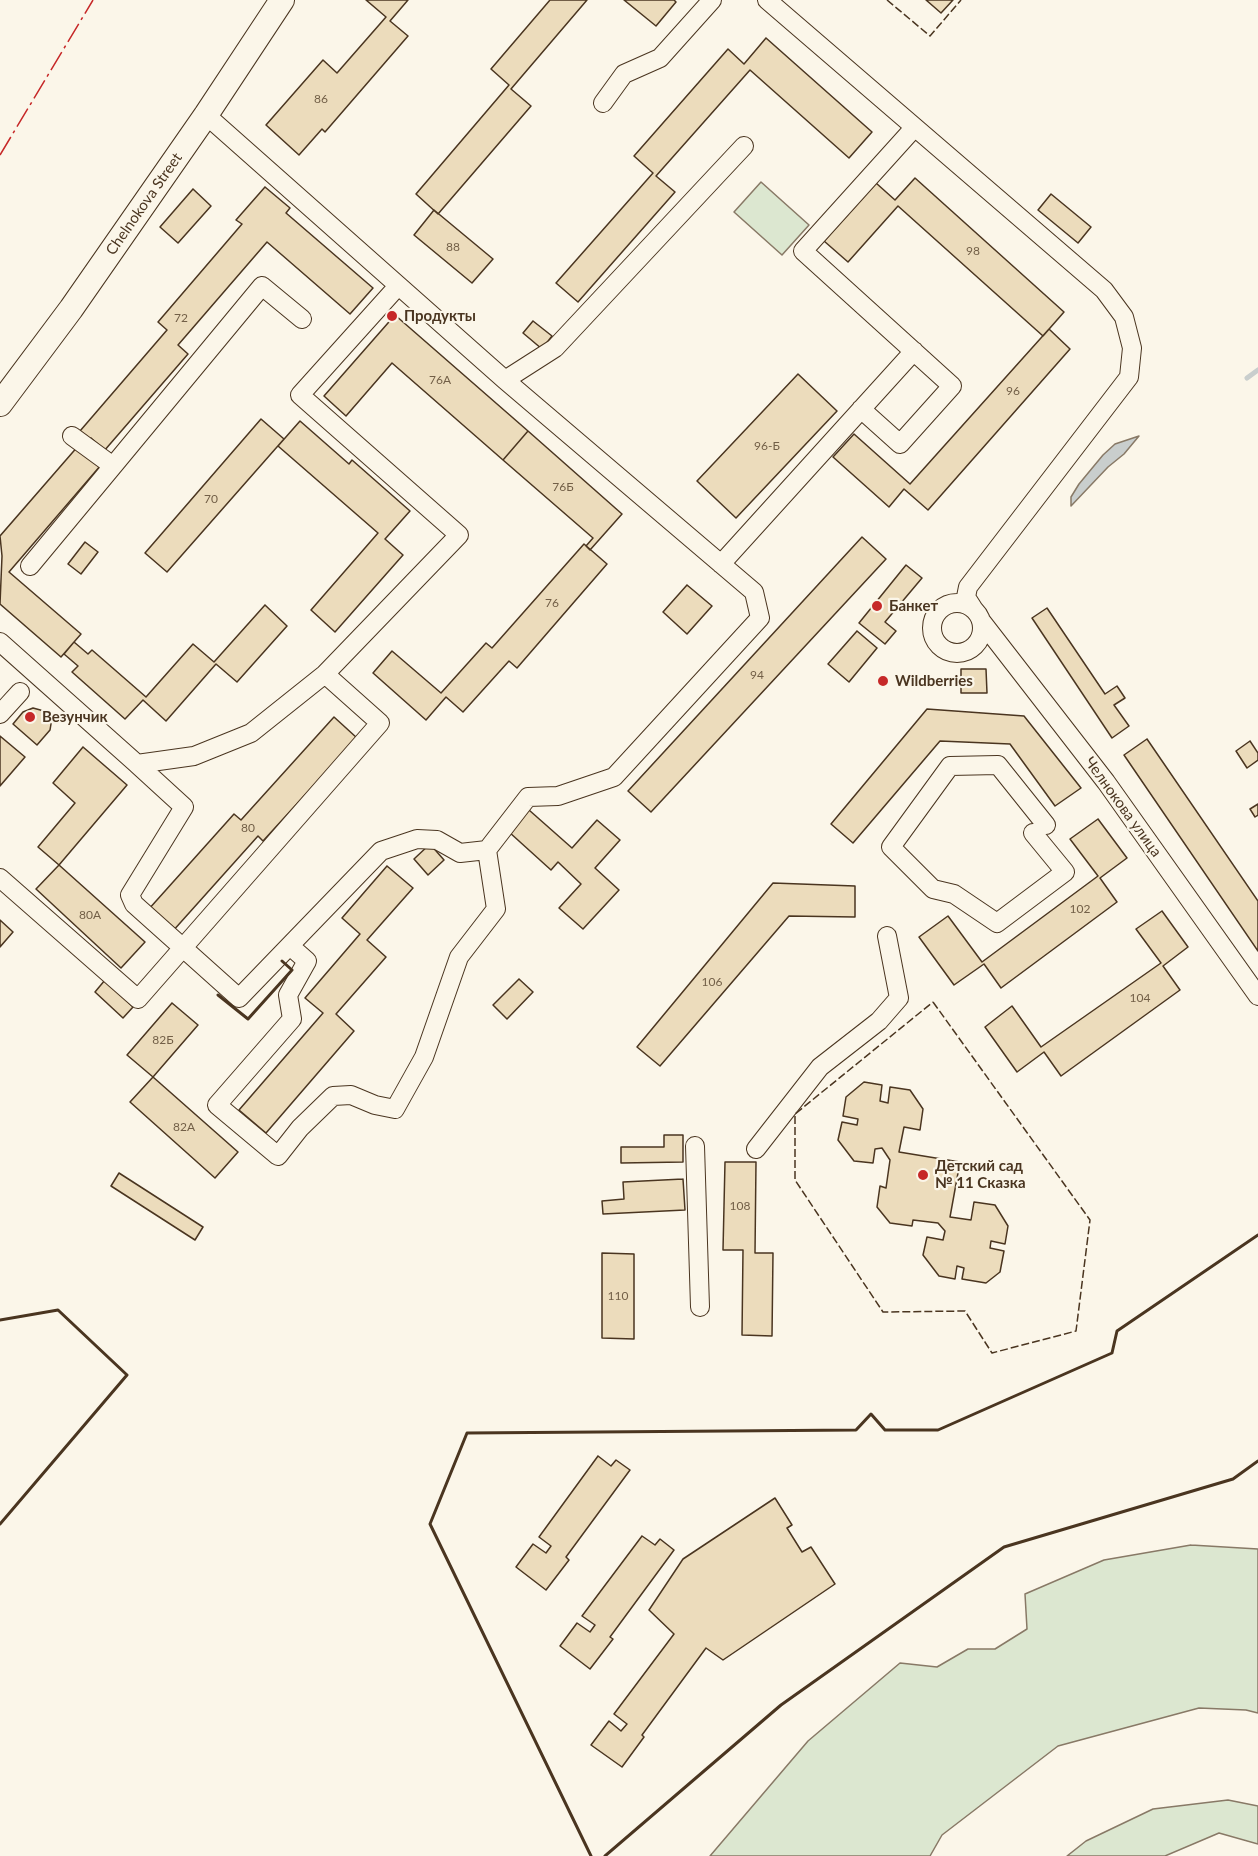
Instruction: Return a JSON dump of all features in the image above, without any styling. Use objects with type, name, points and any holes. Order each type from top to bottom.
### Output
[{"type":"main road","name":"Chelnokova Street","points":[[0,404],[71,309],[206,115],[282,0]]},
{"type":"street","points":[[603,103],[624,74],[660,58],[712,0]]},
{"type":"street","points":[[767,0],[914,128],[803,251],[952,386],[900,444],[861,409]]},
{"type":"street","points":[[0,642],[184,807],[130,895],[141,912],[239,998],[381,851],[417,839],[437,840],[460,853],[487,850],[528,797],[558,796],[614,777],[760,618],[754,592],[504,380],[206,115]]},
{"type":"street","name":"Челнокова улица","points":[[914,128],[1104,290],[1124,317],[1132,348],[1129,377],[968,587],[966,597],[1094,765],[1258,996]]},
{"type":"street","points":[[504,380],[555,348],[744,146]]},
{"type":"street","points":[[30,566],[262,286],[302,319]]},
{"type":"street","points":[[137,764],[194,756],[252,733],[325,674],[459,535],[300,395],[398,286]]},
{"type":"street","points":[[721,564],[914,351]]},
{"type":"street","points":[[72,436],[113,466]]},
{"type":"street","points":[[0,878],[138,999],[380,723],[325,674]]},
{"type":"street","points":[[0,714],[20,692]]},
{"type":"street","points":[[998,765],[1039,829],[1065,872],[997,923],[954,894],[933,889],[891,847],[950,766],[998,765]]},
{"type":"street","points":[[290,946],[308,961],[288,995],[292,1019],[217,1105],[278,1156],[300,1128],[333,1096],[351,1095],[375,1105],[395,1108],[424,1057],[459,957],[496,909],[487,850]]},
{"type":"street","points":[[756,1149],[820,1067],[879,1022],[899,998],[887,936]]},
{"type":"street","points":[[695,1146],[700,1307]]},
{"type":"green space","points":[[761,182],[809,225],[782,255],[734,212]]},
{"type":"green space","points":[[1191,1545],[1258,1549],[1258,1713],[1246,1710],[1199,1708],[1058,1746],[942,1835],[930,1856],[710,1856],[808,1741],[900,1663],[937,1667],[968,1649],[995,1649],[1027,1629],[1025,1594],[1104,1560]]},
{"type":"green space","points":[[1228,1800],[1258,1806],[1258,1844],[1219,1833],[1165,1856],[1067,1856],[1086,1841],[1153,1809]]},
{"type":"shaded area","points":[[1139,436],[1071,506],[1071,497],[1079,484],[1103,455],[1115,444]]},
{"type":"building","points":[[366,0],[408,0],[390,21],[408,36],[325,132],[322,129],[299,155],[266,125],[323,60],[337,73],[386,17]]},
{"type":"building","points":[[550,0],[587,0],[511,89],[531,106],[438,214],[416,194],[509,85],[491,69]]},
{"type":"building","points":[[624,0],[674,0],[676,2],[656,26]]},
{"type":"building","points":[[926,0],[953,0],[941,13]]},
{"type":"building","points":[[766,38],[872,132],[849,158],[750,70],[656,176],[675,192],[578,302],[556,283],[653,173],[634,156],[728,49],[744,64]]},
{"type":"building","points":[[915,178],[1064,312],[1043,336],[898,206],[848,262],[824,241],[876,183],[895,200]]},
{"type":"building","points":[[265,187],[290,208],[286,213],[373,288],[350,314],[267,242],[178,345],[188,354],[104,451],[80,431],[167,330],[158,322],[242,224],[236,220]]},
{"type":"building","points":[[193,189],[211,206],[178,243],[160,227]]},
{"type":"building","points":[[1051,194],[1091,227],[1078,243],[1038,210]]},
{"type":"building","points":[[434,210],[493,259],[472,283],[414,235]]},
{"type":"building","points":[[395,315],[528,431],[503,460],[392,363],[346,416],[324,396]]},
{"type":"building","points":[[533,321],[552,336],[542,349],[523,333]]},
{"type":"building","points":[[1049,329],[1070,349],[928,510],[904,489],[889,507],[833,457],[854,434],[910,484]]},
{"type":"building","points":[[798,374],[837,411],[736,518],[697,481]]},
{"type":"building","points":[[261,419],[284,439],[167,572],[145,553]]},
{"type":"building","points":[[300,421],[349,464],[352,460],[410,511],[385,539],[403,555],[335,632],[311,610],[378,533],[278,446]]},
{"type":"building","points":[[528,431],[622,514],[590,550],[586,546],[593,538],[503,460]]},
{"type":"building","points":[[91,438],[100,446],[101,465],[9,572],[81,634],[61,657],[0,604],[2,556],[0,536],[79,445],[83,448]]},
{"type":"building","points":[[862,537],[886,559],[651,812],[628,791]]},
{"type":"building","points":[[85,542],[98,552],[81,574],[68,564]]},
{"type":"building","points":[[584,544],[607,564],[517,668],[509,661],[463,712],[446,697],[426,720],[373,673],[392,651],[441,693],[486,643],[492,648]]},
{"type":"building","points":[[906,565],[922,578],[885,622],[896,631],[885,644],[859,623]]},
{"type":"building","points":[[687,585],[712,606],[687,634],[663,612]]},
{"type":"building","points":[[265,605],[287,626],[237,682],[216,664],[166,721],[143,700],[125,719],[72,672],[78,666],[64,654],[74,642],[88,654],[92,650],[146,697],[193,644],[214,662]]},
{"type":"building","points":[[1047,608],[1105,694],[1117,686],[1125,698],[1114,705],[1129,726],[1112,738],[1032,618]]},
{"type":"building","points":[[857,631],[877,648],[849,682],[828,664]]},
{"type":"building","points":[[961,669],[986,669],[987,693],[961,693]]},
{"type":"building","points":[[33,708],[44,711],[51,724],[50,730],[37,745],[13,724],[23,712]]},
{"type":"building","points":[[927,709],[1024,716],[1081,788],[1055,806],[1010,744],[940,741],[853,843],[831,824]]},
{"type":"building","points":[[334,717],[357,738],[263,841],[258,836],[172,932],[148,910],[234,814],[241,820]]},
{"type":"building","points":[[0,736],[25,757],[0,786]]},
{"type":"building","points":[[1147,739],[1258,901],[1258,951],[1124,755]]},
{"type":"building","points":[[1250,741],[1258,753],[1258,760],[1247,768],[1236,751]]},
{"type":"building","points":[[83,747],[127,785],[59,865],[38,847],[75,803],[53,783]]},
{"type":"building","points":[[1258,804],[1258,815],[1255,817],[1250,809]]},
{"type":"building","points":[[529,810],[572,848],[597,820],[620,840],[595,868],[619,890],[583,929],[559,908],[581,884],[558,862],[551,870],[509,832]]},
{"type":"building","points":[[1098,819],[1127,858],[1100,878],[1117,902],[1001,988],[984,964],[954,985],[919,937],[948,916],[982,962],[1098,876],[1070,839]]},
{"type":"building","points":[[430,844],[444,860],[428,875],[414,859]]},
{"type":"building","points":[[59,865],[145,942],[121,968],[36,889]]},
{"type":"building","points":[[387,866],[413,888],[367,940],[386,957],[336,1014],[354,1031],[266,1133],[239,1110],[323,1013],[305,998],[360,934],[342,918]]},
{"type":"building","points":[[773,883],[855,886],[855,917],[789,916],[660,1066],[637,1047]]},
{"type":"building","points":[[1162,911],[1188,947],[1163,966],[1180,990],[1061,1076],[1044,1052],[1017,1072],[985,1027],[1012,1006],[1041,1047],[1161,963],[1136,929]]},
{"type":"building","points":[[0,920],[13,932],[0,947]]},
{"type":"building","points":[[519,979],[533,992],[507,1019],[493,1005]]},
{"type":"building","points":[[105,980],[133,1007],[123,1018],[95,992]]},
{"type":"building","points":[[172,1003],[198,1025],[153,1077],[127,1055]]},
{"type":"building","points":[[153,1077],[238,1152],[215,1178],[130,1102]]},
{"type":"building","name":"Детский сад № 11 Сказка","points":[[864,1082],[882,1085],[880,1101],[888,1103],[890,1087],[910,1090],[923,1109],[920,1130],[904,1127],[899,1152],[960,1162],[950,1217],[971,1220],[974,1202],[995,1205],[1008,1226],[1005,1244],[991,1241],[990,1248],[1004,1251],[1000,1272],[986,1283],[962,1279],[964,1268],[957,1266],[955,1279],[939,1276],[923,1255],[927,1237],[943,1240],[945,1231],[938,1223],[913,1220],[912,1226],[890,1223],[877,1207],[880,1186],[886,1188],[890,1160],[882,1148],[875,1149],[873,1163],[854,1161],[838,1140],[842,1122],[857,1125],[858,1119],[843,1116],[846,1097]]},
{"type":"building","points":[[664,1135],[683,1135],[683,1162],[621,1163],[621,1147],[664,1147]]},
{"type":"building","points":[[725,1162],[756,1162],[755,1253],[773,1253],[772,1336],[742,1335],[743,1250],[723,1250]]},
{"type":"building","points":[[119,1173],[203,1227],[195,1240],[111,1186]]},
{"type":"building","points":[[683,1179],[685,1210],[603,1214],[602,1201],[624,1199],[623,1182]]},
{"type":"building","points":[[602,1253],[634,1254],[634,1339],[602,1338]]},
{"type":"building","points":[[598,1456],[611,1466],[616,1460],[630,1470],[566,1557],[569,1560],[546,1590],[516,1567],[533,1544],[546,1553],[551,1546],[539,1537]]},
{"type":"building","points":[[775,1498],[792,1525],[787,1528],[802,1552],[811,1547],[835,1584],[723,1660],[706,1648],[642,1735],[644,1737],[622,1767],[591,1745],[609,1721],[621,1731],[627,1724],[614,1714],[674,1634],[649,1610],[683,1559]]},
{"type":"building","points":[[642,1536],[655,1545],[660,1539],[674,1550],[610,1637],[613,1639],[590,1669],[560,1646],[577,1623],[590,1632],[595,1625],[582,1616]]},
{"type":"waterway","points":[[1247,378],[1258,370]]},
{"type":"fence","points":[[887,0],[930,36],[961,0]]},
{"type":"fence","points":[[933,1002],[1090,1220],[1076,1331],[992,1353],[965,1311],[883,1312],[795,1180],[795,1114],[933,1002]]},
{"type":"wall","points":[[218,995],[248,1019],[292,970],[282,961]]},
{"type":"wall","points":[[591,1856],[430,1524],[467,1433],[856,1430],[871,1414],[885,1430],[938,1430],[1112,1353],[1117,1331],[1258,1235]]},
{"type":"wall","points":[[0,1320],[58,1310],[127,1375],[0,1524]]},
{"type":"wall","points":[[605,1856],[781,1705],[1004,1547],[1233,1479],[1258,1461]]},
{"type":"power","points":[[0,155],[93,0]]},
{"type":"place","name":"Продукты","points":[[392,316]]},
{"type":"place","name":"Банкет","points":[[877,606]]},
{"type":"place","name":"Wildberries","points":[[883,681]]},
{"type":"place","name":"Везунчик","points":[[30,717]]},
{"type":"place","name":"Детский сад № 11 Сказка","points":[[923,1175]]}]
